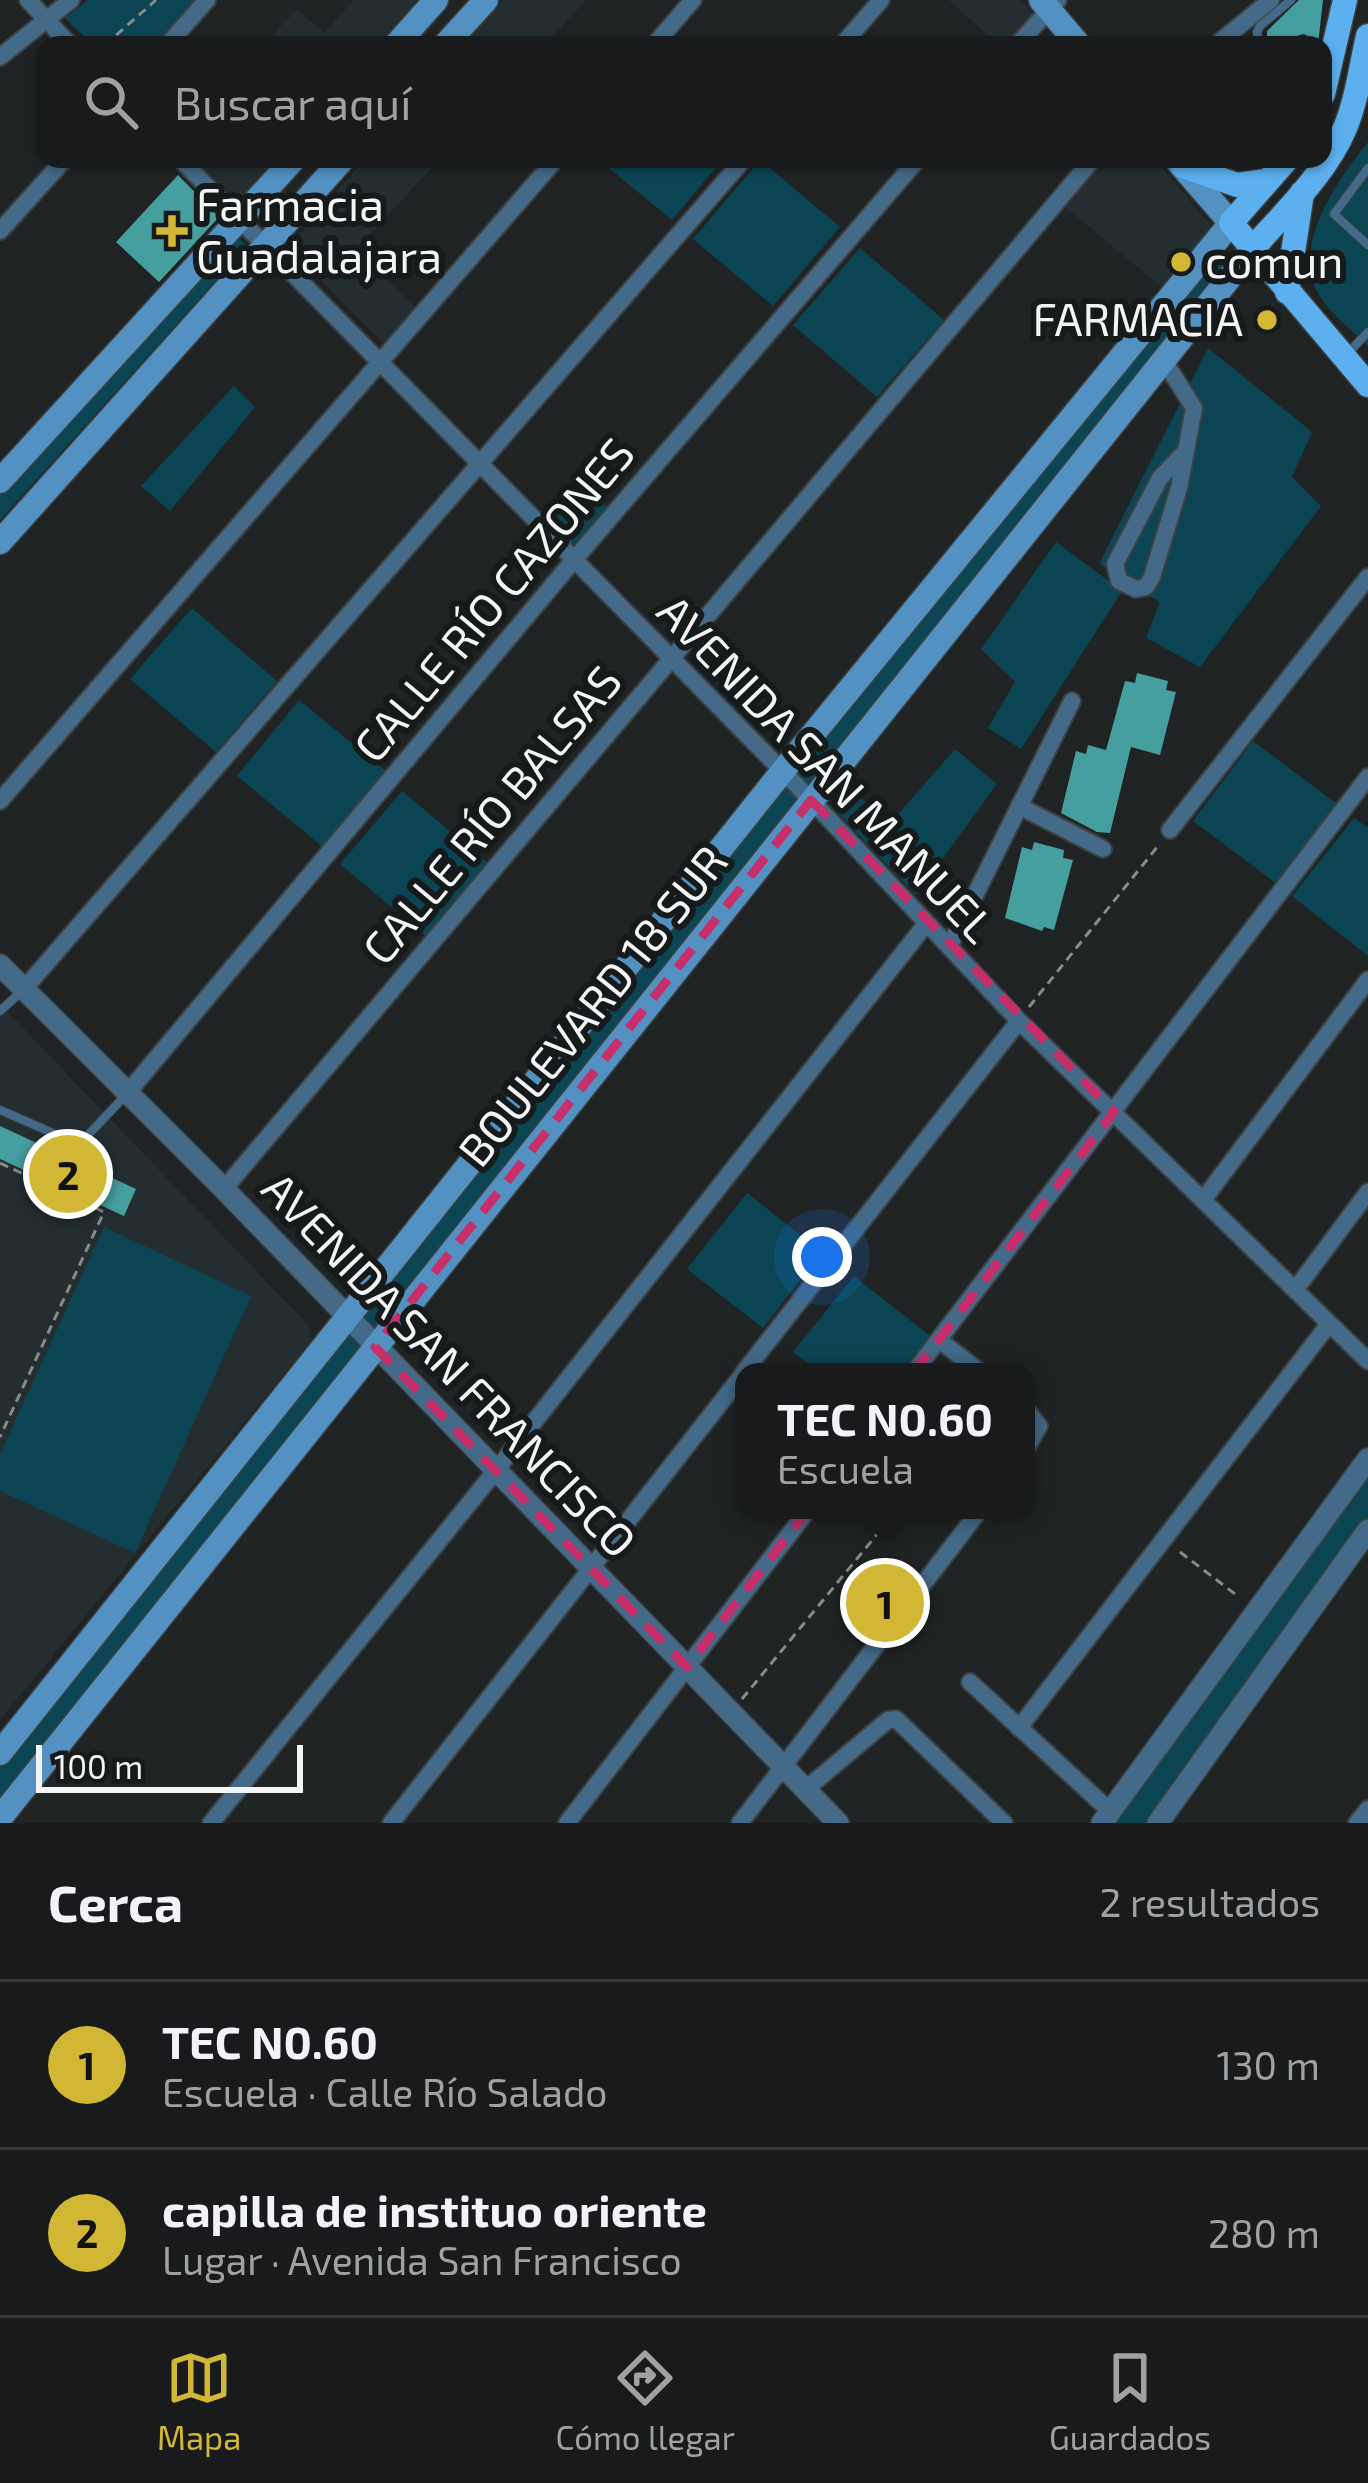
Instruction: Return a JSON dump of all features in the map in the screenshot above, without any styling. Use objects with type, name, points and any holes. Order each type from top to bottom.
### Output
[{"type":"main road","points":[[404,36],[436,0]]},
{"type":"main road","points":[[454,36],[486,0]]},
{"type":"main road","points":[[1332,56],[1345,0]]},
{"type":"main road","points":[[1049,3],[1073,36]]},
{"type":"main road","points":[[1332,150],[1359,107],[1368,36]]},
{"type":"main road","points":[[0,481],[286,168]]},
{"type":"main road","points":[[0,542],[335,168]]},
{"type":"main road","points":[[1183,168],[1287,292],[1361,370]]},
{"type":"main road","points":[[1192,168],[1237,185],[1266,182]]},
{"type":"main road","points":[[1231,223],[1279,168]]},
{"type":"main road","points":[[1254,247],[1320,168]]},
{"type":"main road","points":[[1287,292],[1302,193]]},
{"type":"main road","name":"BOULEVARD 18 SUR","points":[[0,1754],[782,772],[1231,223]]},
{"type":"main road","name":"BOULEVARD 18 SUR","points":[[0,1818],[1254,247]]},
{"type":"main road","points":[[971,541],[1000,564]]},
{"type":"main road","points":[[901,630],[930,654]]},
{"type":"main road","points":[[845,697],[877,721]]},
{"type":"street","points":[[28,0],[61,36]]},
{"type":"street","points":[[0,57],[70,0]]},
{"type":"street","points":[[175,36],[208,0]]},
{"type":"street","points":[[662,36],[693,0]]},
{"type":"street","points":[[850,36],[880,0]]},
{"type":"street","points":[[1227,36],[1271,0]]},
{"type":"street","points":[[1024,36],[1049,3]]},
{"type":"street","points":[[0,231],[57,168]]},
{"type":"street","name":"AVENIDA SAN MANUEL","points":[[188,168],[811,800],[1019,1021],[1368,1361]]},
{"type":"street","points":[[0,802],[548,168]]},
{"type":"street","points":[[24,989],[736,168]]},
{"type":"street","name":"CALLE RÍO CAZONES","points":[[129,1091],[573,561],[911,168]]},
{"type":"street","name":"CALLE RÍO BALSAS","points":[[224,1189],[1085,168]]},
{"type":"street","points":[[1163,359],[1193,400],[1179,488],[1153,577],[1136,589],[1119,581],[1115,564],[1160,478],[1184,454]]},
{"type":"street","points":[[1170,830],[1368,578]]},
{"type":"street","points":[[949,947],[1072,701]]},
{"type":"street","points":[[921,1363],[1368,777]]},
{"type":"street","points":[[1019,806],[1103,849]]},
{"type":"street","points":[[211,1823],[497,1469],[926,923]]},
{"type":"street","name":"AVENIDA SAN FRANCISCO","points":[[0,965],[129,1091],[838,1823]]},
{"type":"street","points":[[1203,1200],[1368,980]]},
{"type":"street","points":[[751,1363],[1019,1021]]},
{"type":"street","points":[[1295,1290],[1368,1192]]},
{"type":"street","points":[[1019,1728],[1329,1324]]},
{"type":"street","points":[[939,1340],[968,1363]]},
{"type":"street","points":[[391,1823],[735,1384]]},
{"type":"street","points":[[970,1682],[1106,1818],[1368,1459]]},
{"type":"street","points":[[567,1823],[801,1519]]},
{"type":"street","points":[[740,1823],[973,1519]]},
{"type":"street","points":[[1158,1823],[1368,1530]]},
{"type":"street","points":[[806,1789],[888,1720],[896,1719],[1004,1823]]},
{"type":"street","points":[[1358,1823],[1368,1809]]},
{"type":"lane","points":[[1258,36],[1291,0]]},
{"type":"lane","points":[[1368,168],[1334,214],[1368,245]]},
{"type":"lane","points":[[1361,370],[1368,332]]},
{"type":"lane","points":[[0,1011],[24,989]]},
{"type":"lane","points":[[0,1110],[71,1141],[100,1124],[129,1091]]},
{"type":"path","points":[[115,36],[156,0]]},
{"type":"path","points":[[1019,1021],[1170,830]]},
{"type":"path","points":[[0,1163],[104,1212],[0,1437]]},
{"type":"path","points":[[731,1712],[890,1519]]},
{"type":"path","points":[[1164,1540],[1257,1611]]},
{"type":"highlighted area","points":[[811,800],[1114,1112],[687,1667],[375,1347]]},
{"type":"shaded area","points":[[88,0],[195,0],[161,36],[84,36],[65,18]]},
{"type":"shaded area","points":[[354,0],[423,0],[391,36],[272,36],[297,9],[324,33]]},
{"type":"shaded area","points":[[503,0],[586,0],[553,36],[472,36]]},
{"type":"shaded area","points":[[949,0],[1021,0],[1035,15],[1018,36],[988,36]]},
{"type":"shaded area","points":[[1368,142],[1368,346],[1321,298],[1310,257],[1313,236],[1331,195]]},
{"type":"shaded area","points":[[195,168],[273,168],[238,207]]},
{"type":"shaded area","points":[[357,168],[432,168],[358,247],[418,311],[385,345],[288,247]]},
{"type":"shaded area","points":[[609,168],[715,168],[672,220]]},
{"type":"shaded area","points":[[753,168],[770,168],[840,227],[773,306],[693,239]]},
{"type":"shaded area","points":[[1097,168],[1163,168],[1217,233],[1168,292],[1065,207]]},
{"type":"shaded area","points":[[236,235],[247,246],[0,520],[0,495]]},
{"type":"shaded area","points":[[1217,240],[1239,264],[0,1818],[0,1752]]},
{"type":"shaded area","points":[[860,248],[944,320],[877,397],[793,325]]},
{"type":"shaded area","points":[[1208,348],[1312,432],[1292,477],[1321,506],[1200,667],[1146,638],[1160,602],[1099,564]]},
{"type":"shaded area","points":[[234,386],[255,407],[170,511],[141,486]]},
{"type":"shaded area","points":[[579,481],[615,513],[578,554],[542,522]]},
{"type":"shaded area","points":[[1056,542],[1122,591],[1021,749],[988,728],[1015,682],[981,649]]},
{"type":"shaded area","points":[[192,608],[277,681],[216,752],[130,679]]},
{"type":"shaded area","points":[[299,700],[386,771],[323,847],[237,776]]},
{"type":"shaded area","points":[[1253,741],[1337,804],[1277,884],[1193,821]]},
{"type":"shaded area","points":[[955,749],[997,784],[916,895],[835,810],[854,790],[888,826]]},
{"type":"shaded area","points":[[402,791],[488,863],[426,936],[340,864]]},
{"type":"shaded area","points":[[1354,818],[1368,828],[1368,956],[1292,896]]},
{"type":"shaded area","points":[[0,1004],[309,1326],[311,1341],[0,1720]]},
{"type":"shaded area","points":[[747,1193],[822,1252],[763,1328],[687,1269]]},
{"type":"shaded area","points":[[104,1227],[251,1296],[135,1553],[0,1491],[0,1454]]},
{"type":"shaded area","points":[[854,1276],[930,1336],[909,1363],[807,1363],[793,1352]]},
{"type":"shaded area","points":[[1368,1459],[1368,1530],[1158,1823],[1102,1823]]},
{"type":"building","points":[[1299,0],[1323,0],[1319,36],[1267,36]]},
{"type":"building","name":"Farmacia Guadalajara","points":[[178,175],[219,217],[159,282],[116,242]]},
{"type":"building","points":[[1137,673],[1168,681],[1166,690],[1176,692],[1160,755],[1131,747],[1110,833],[1097,832],[1061,813],[1076,751],[1086,754],[1088,745],[1106,750],[1125,681],[1135,683]]},
{"type":"building","points":[[1034,842],[1064,850],[1063,858],[1073,860],[1054,930],[1044,927],[1042,931],[1005,918],[1022,847],[1032,850]]},
{"type":"building","points":[[0,1126],[136,1189],[124,1216],[0,1159]]},
{"type":"place","name":"Farmacia Guadalajara","points":[[172,231]]},
{"type":"place","name":"comun","points":[[1181,262]]},
{"type":"place","name":"FARMACIA","points":[[1267,320]]},
{"type":"place","name":"capilla de instituo oriente","points":[[68,1174]]},
{"type":"place","name":"TEC N0.60","points":[[885,1603]]}]
